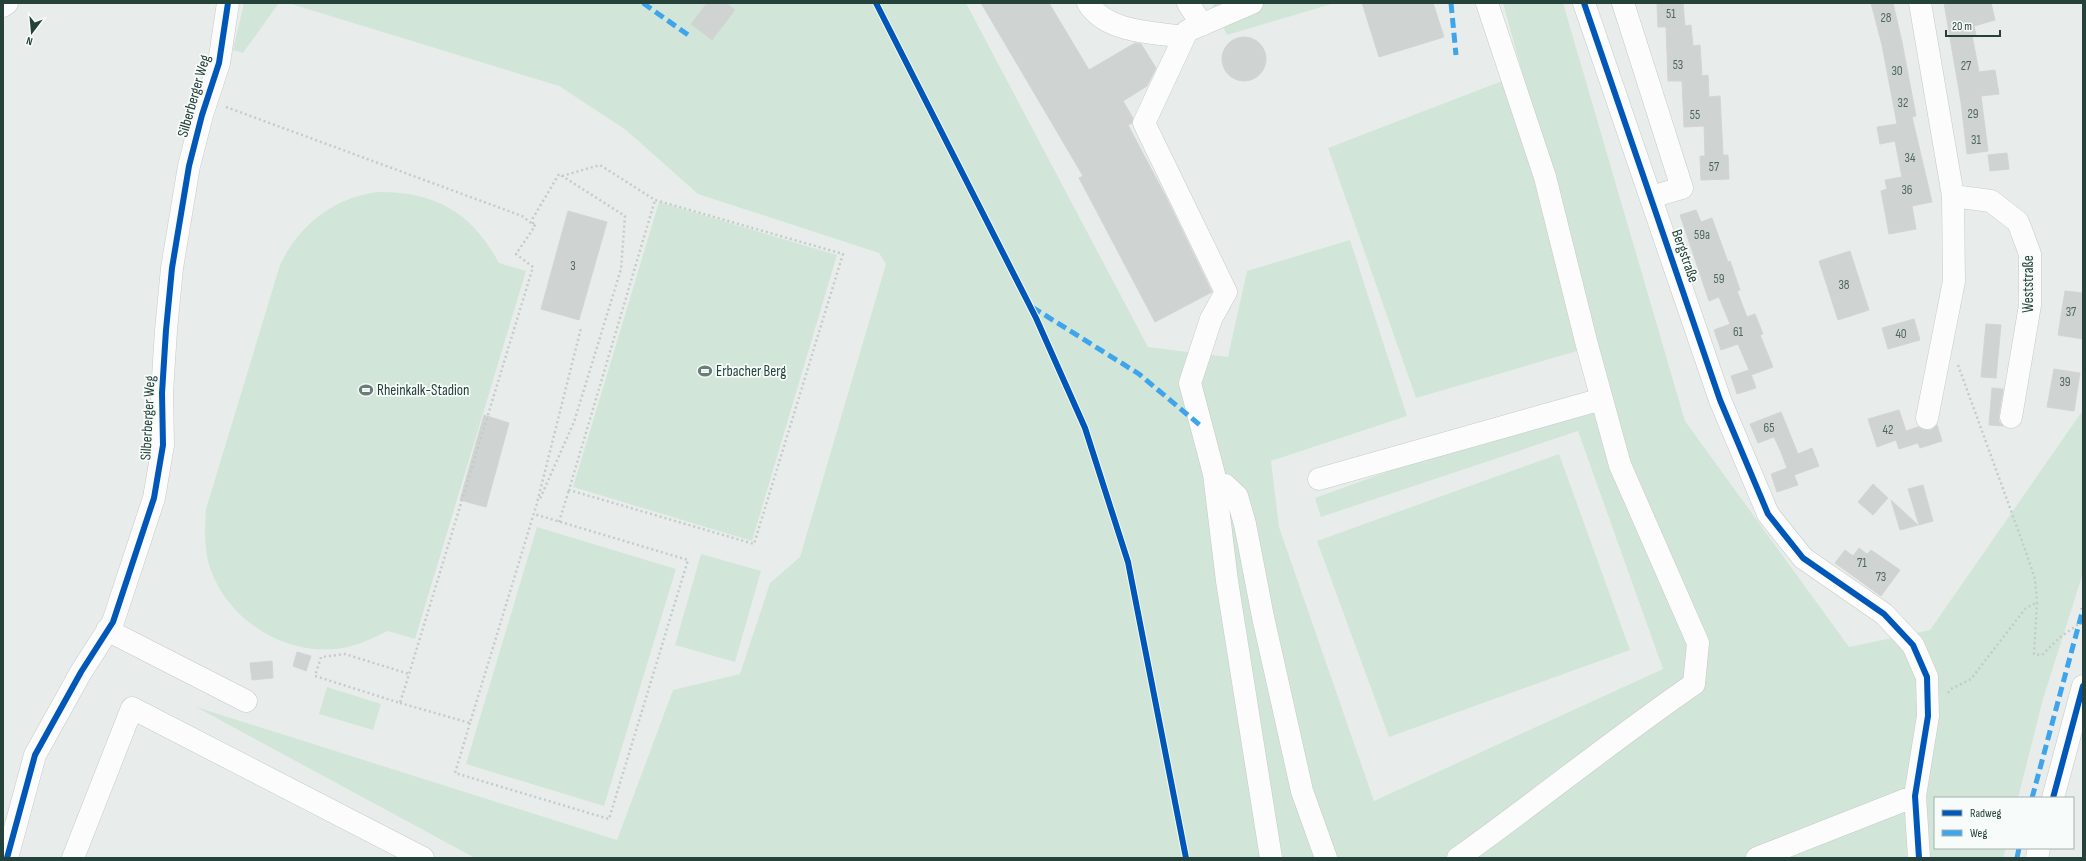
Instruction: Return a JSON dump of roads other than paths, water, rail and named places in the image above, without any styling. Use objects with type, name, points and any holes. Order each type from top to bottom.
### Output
[{"type":"street","points":[[3,6],[7,3]]},
{"type":"street","name":"Silberberger Weg","points":[[7,858],[35,755],[81,672],[113,622],[154,498],[163,445],[162,393],[172,268],[189,166],[206,100],[219,63],[228,3]]},
{"type":"street","points":[[1088,3],[1099,17],[1110,23],[1193,31],[1252,3]]},
{"type":"street","points":[[1188,3],[1193,31],[1144,123],[1226,292],[1211,319],[1190,383],[1214,474],[1227,581],[1271,858]]},
{"type":"street","points":[[1458,858],[1650,714],[1694,684],[1698,643],[1620,465],[1545,177],[1487,3]]},
{"type":"street","name":"Bergstraße","points":[[1584,3],[1720,400],[1768,514],[1803,558],[1884,614],[1913,645],[1927,677],[1928,716],[1915,796],[1919,858]]},
{"type":"street","points":[[1623,3],[1682,188],[1651,197]]},
{"type":"street","points":[[1920,3],[1953,196],[1954,281],[1927,418]]},
{"type":"street","name":"Weststraße","points":[[1953,196],[1991,201],[2018,222],[2030,254],[2030,305],[2011,417]]},
{"type":"street","points":[[1319,479],[1602,399]]},
{"type":"street","points":[[1216,491],[1225,485],[1237,496],[1245,524],[1263,616],[1302,792],[1326,858]]},
{"type":"street","points":[[107,630],[246,701]]},
{"type":"street","points":[[2053,797],[2083,686]]},
{"type":"street","points":[[73,858],[132,708],[423,858]]},
{"type":"street","points":[[1757,858],[1915,796]]},
{"type":"place","name":"Erbacher Berg","points":[[705,371]]},
{"type":"place","name":"Rheinkalk-Stadion","points":[[366,390]]}]
